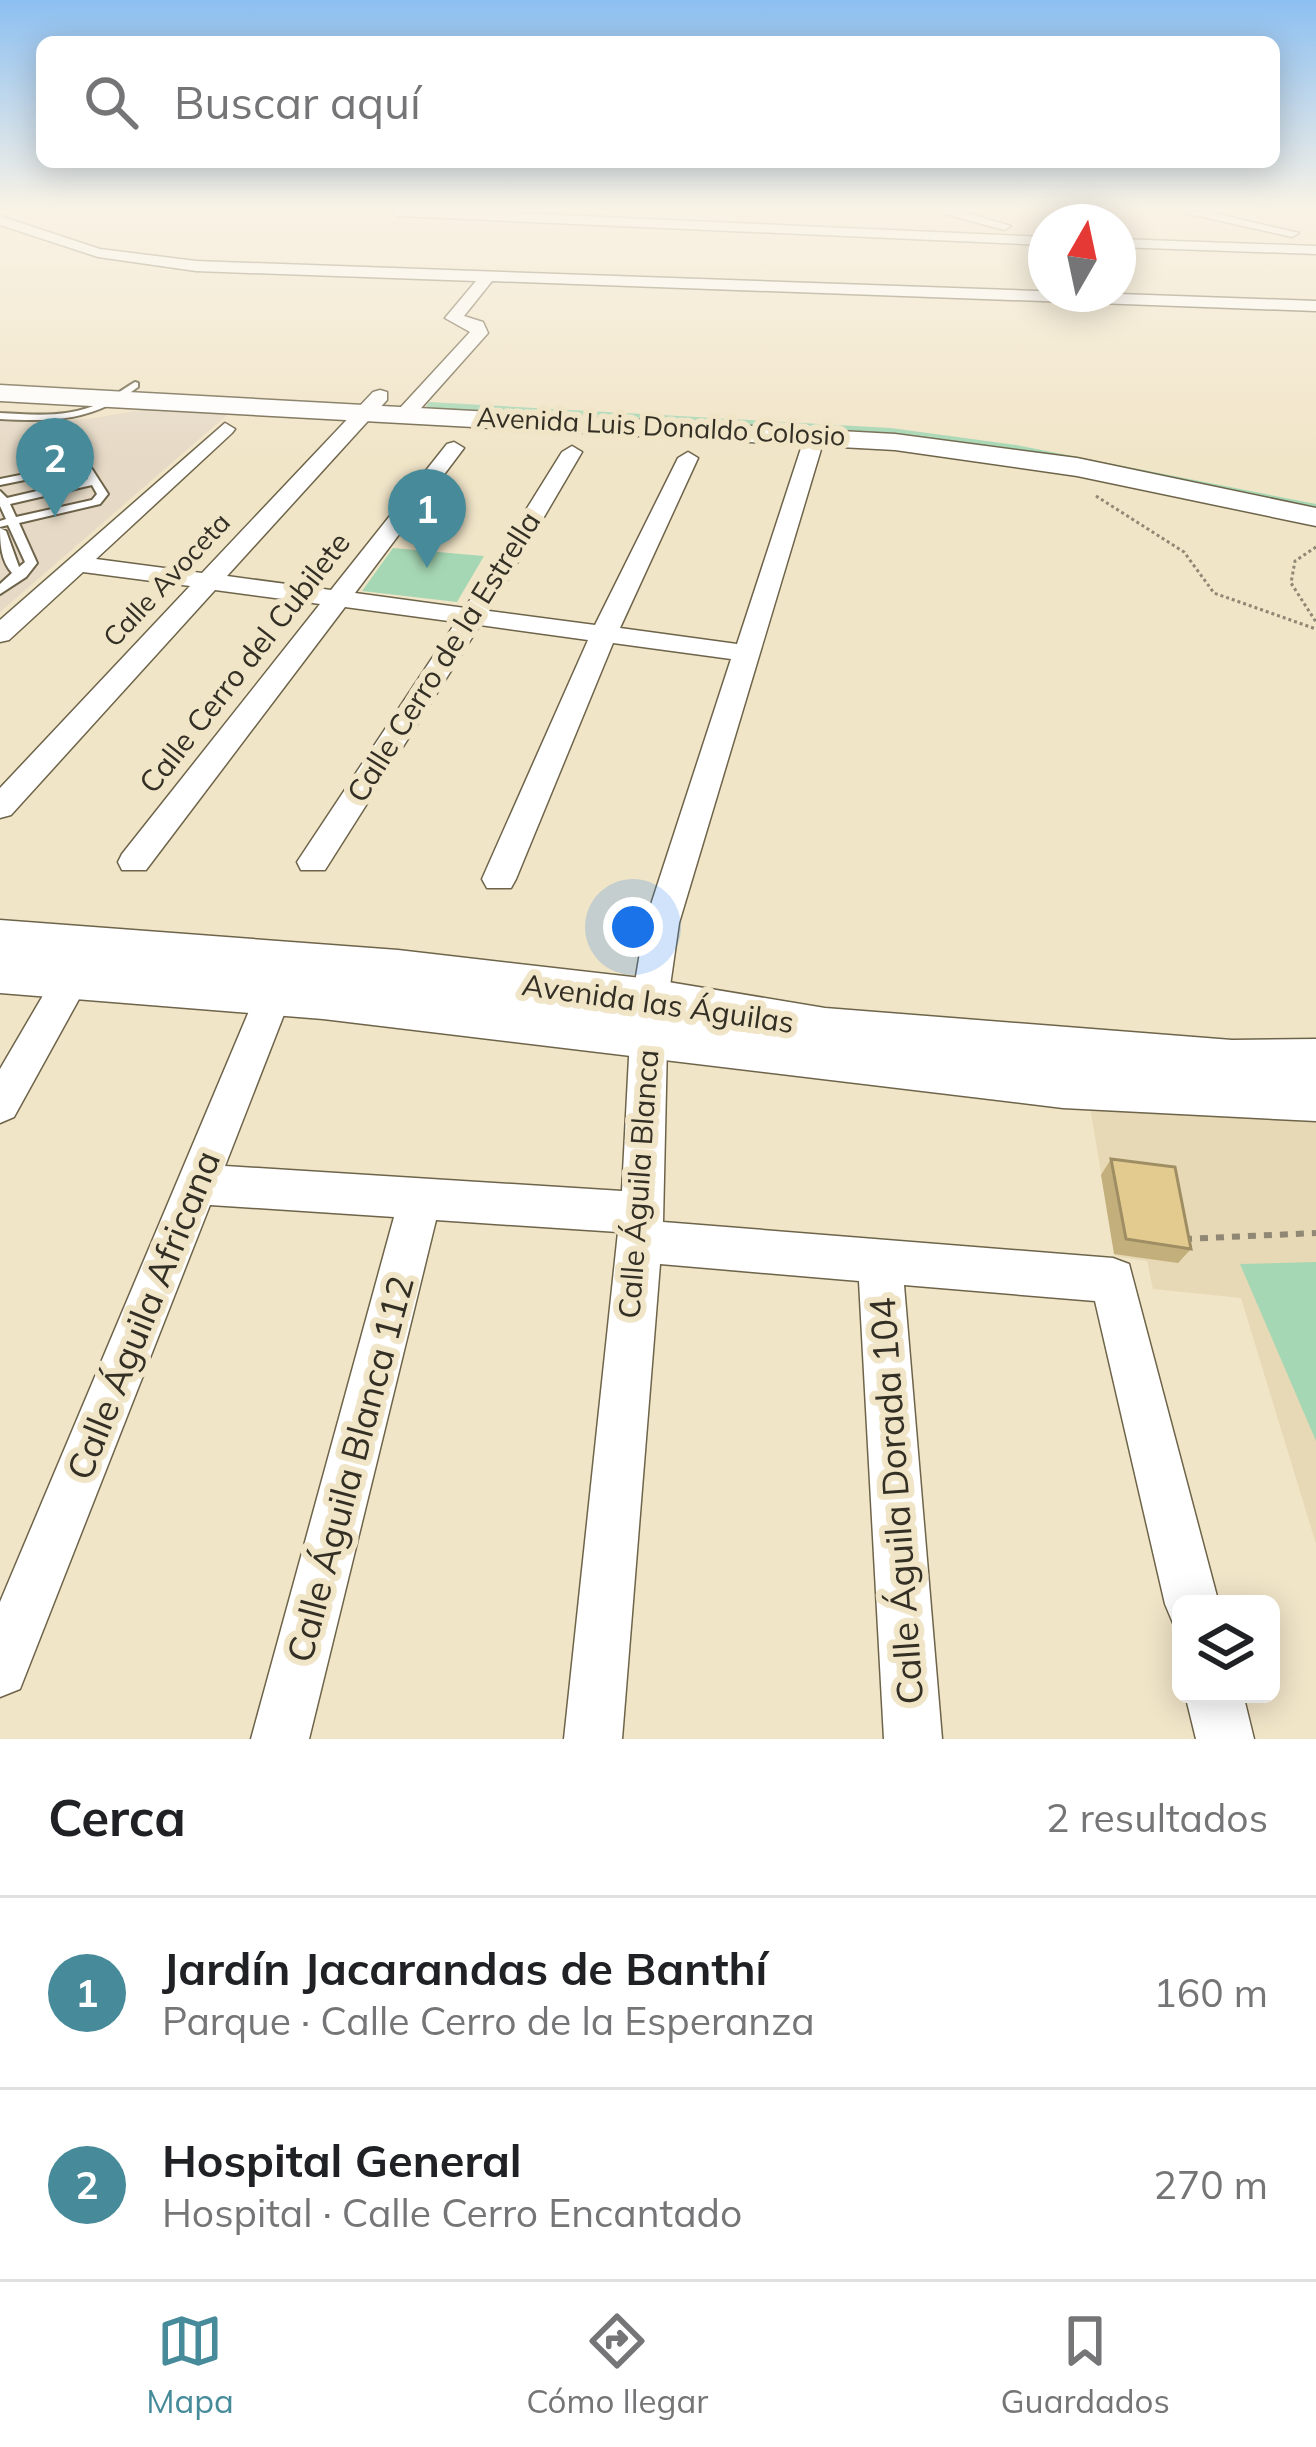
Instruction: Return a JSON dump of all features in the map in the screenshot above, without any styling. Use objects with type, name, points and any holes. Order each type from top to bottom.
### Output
[{"type":"street","points":[[413,405],[478,334],[477,326],[452,319],[474,293]]},
{"type":"street","points":[[1156,293],[1316,306]]},
{"type":"street","name":"Avenida Luis Donaldo Colosio","points":[[0,378],[127,392]]},
{"type":"street","name":"Avenida Luis Donaldo Colosio","points":[[0,393],[127,392],[834,418],[965,431],[1316,498]]},
{"type":"street","name":"Calle Avoceta","points":[[0,807],[372,403]]},
{"type":"street","name":"Avenida Luis Donaldo Colosio","points":[[413,405],[960,449],[1077,467],[1316,517]]},
{"type":"street","points":[[0,634],[225,429]]},
{"type":"street","name":"Calle Águila Blanca","points":[[593,1739],[639,1227],[650,1018],[662,922],[815,436]]},
{"type":"street","name":"Calle Cerro del Cubilete","points":[[134,862],[454,448]]},
{"type":"street","name":"Calle Cerro de la Estrella","points":[[313,862],[473,616],[572,452]]},
{"type":"street","points":[[499,879],[604,634],[688,458]]},
{"type":"street","points":[[79,563],[746,653]]},
{"type":"street","name":"Avenida las Águilas","points":[[0,939],[83,960],[281,976],[650,1018],[1232,1063],[1316,1062]]},
{"type":"street","points":[[0,1105],[83,960]]},
{"type":"street","name":"Avenida las Águilas","points":[[0,973],[83,960]]},
{"type":"street","name":"Calle Águila Africana","points":[[0,1669],[281,976]]},
{"type":"street","name":"Avenida las Águilas","points":[[650,1018],[828,1063],[1088,1088],[1316,1097]]},
{"type":"street","points":[[195,1184],[421,1200],[639,1227]]},
{"type":"street","name":"Calle Águila Blanca 112","points":[[280,1739],[421,1200]]},
{"type":"street","name":"Calle Águila Dorada 104","points":[[639,1227],[880,1263],[1113,1280],[1190,1595]]},
{"type":"street","name":"Calle Águila Dorada 104","points":[[880,1263],[913,1739]]},
{"type":"street","points":[[1216,1703],[1225,1739]]},
{"type":"lane","points":[[0,416],[78,415],[110,406],[127,392]]},
{"type":"lane","points":[[0,480],[79,458]]},
{"type":"lane","points":[[0,480],[80,466],[103,494],[96,502],[4,525]]},
{"type":"lane","points":[[0,590],[22,574],[14,569],[2,498],[95,481]]},
{"type":"path","points":[[1077,467],[1080,482],[1102,502],[1184,552],[1214,593],[1316,626]]},
{"type":"path","points":[[1316,547],[1295,560],[1291,584],[1316,626]]},
{"type":"path","points":[[1179,1239],[1316,1233]]},
{"type":"shaded area","points":[[141,410],[228,414],[0,612],[0,421],[88,419]]},
{"type":"shaded area","points":[[1089,1101],[1316,1115],[1316,1544],[1241,1298],[1153,1289],[1147,1261],[1115,1256]]},
{"type":"green space","points":[[429,402],[891,428],[1016,445],[1316,504],[1316,512],[1086,466],[424,410]]},
{"type":"green space","points":[[393,548],[484,556],[457,602],[362,591]]},
{"type":"green space","points":[[1316,1262],[1316,1441],[1240,1264]]},
{"type":"building","points":[[1111,1159],[1175,1167],[1191,1249],[1126,1239]]},
{"type":"place","name":"Hospital General","points":[[55,517]]},
{"type":"place","name":"Jardín Jacarandas de Banthí","points":[[427,568]]}]
